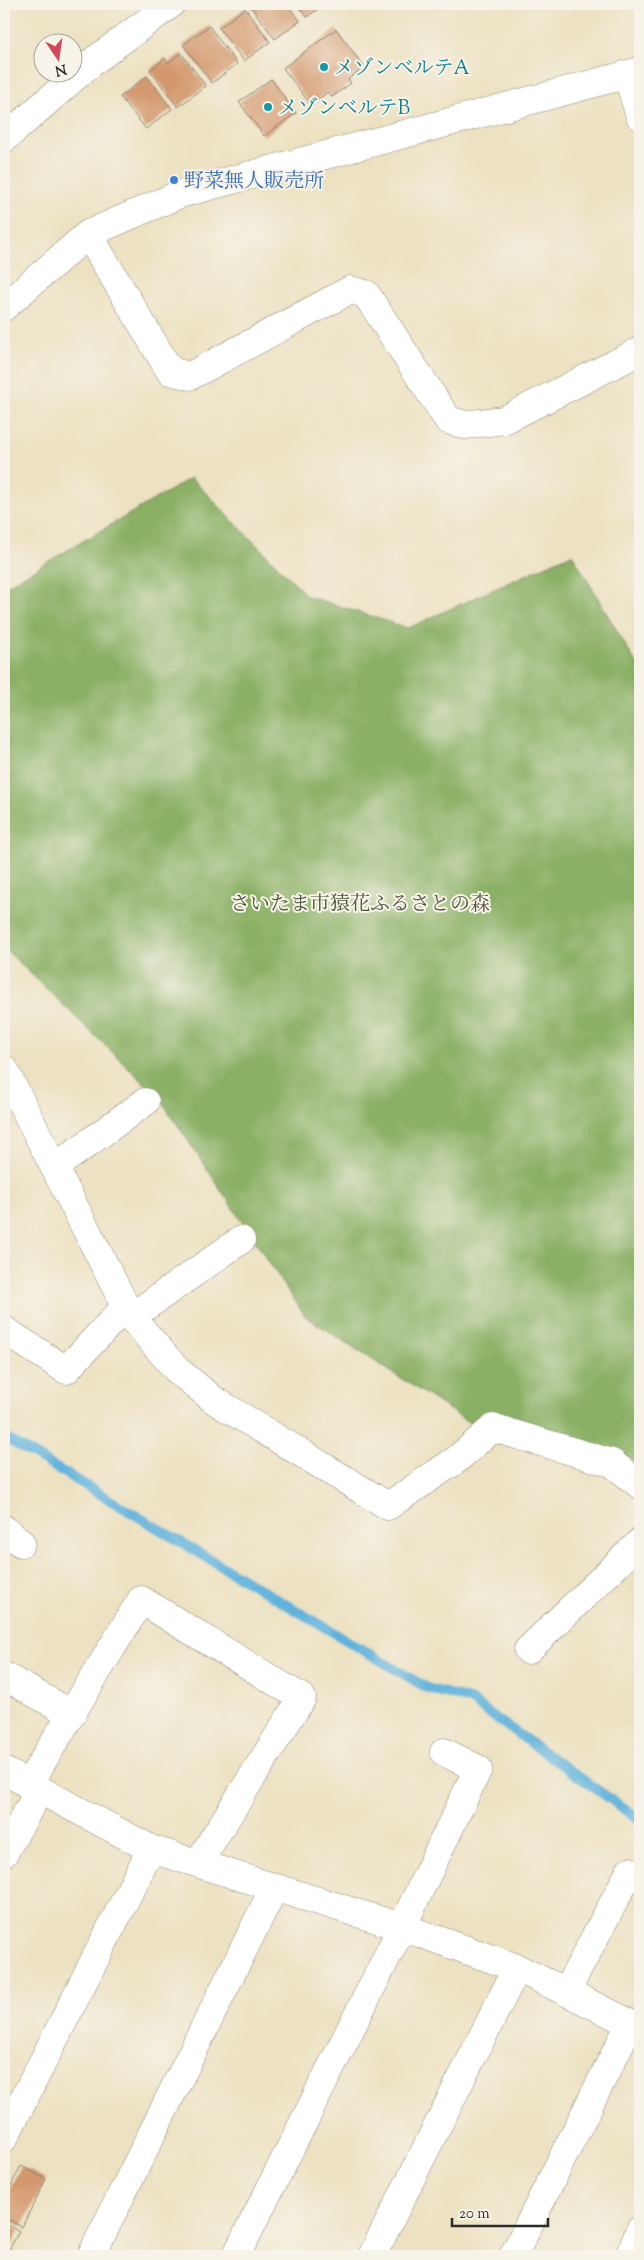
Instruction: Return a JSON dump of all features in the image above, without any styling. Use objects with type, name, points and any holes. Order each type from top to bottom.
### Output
[{"type":"street","points":[[4,139],[91,63],[171,4]]},
{"type":"street","points":[[4,307],[88,234],[180,194],[634,72],[640,116]]},
{"type":"street","points":[[88,234],[170,371],[190,376],[350,290],[366,294],[448,420],[465,425],[504,420],[640,351]]},
{"type":"street","points":[[4,1069],[129,1311],[177,1370],[214,1400],[388,1506],[456,1460],[492,1428],[612,1462],[640,1485]]},
{"type":"street","points":[[55,1167],[145,1102]]},
{"type":"street","points":[[4,1330],[66,1370],[129,1311],[241,1240]]},
{"type":"street","points":[[528,1650],[640,1542]]},
{"type":"street","points":[[4,1853],[34,1788],[72,1714],[141,1600],[302,1698],[198,1864]]},
{"type":"street","points":[[4,1676],[72,1714]]},
{"type":"street","points":[[236,2256],[402,1927],[478,1769],[444,1752]]},
{"type":"street","points":[[4,1772],[151,1849],[402,1927],[517,1968],[635,2026],[513,2256]]},
{"type":"street","points":[[4,2138],[151,1849]]},
{"type":"street","points":[[566,1992],[630,1871]]},
{"type":"street","points":[[91,2256],[274,1888]]},
{"type":"street","points":[[372,2256],[517,1968]]},
{"type":"street","points":[[629,2256],[640,2230]]},
{"type":"green space","name":"さいたま市猿花ふるさとの森","points":[[191,478],[307,596],[408,628],[572,554],[640,670],[640,1464],[620,1453],[488,1420],[473,1425],[305,1316],[159,1097],[4,948],[4,592],[8,585]]},
{"type":"building","points":[[249,4],[287,4],[300,21],[275,39]]},
{"type":"building","points":[[296,4],[325,4],[307,17]]},
{"type":"building","points":[[245,8],[270,42],[244,61],[219,28]]},
{"type":"building","points":[[209,26],[237,64],[212,83],[183,45]]},
{"type":"building","name":"メゾンベルテA","points":[[336,29],[364,67],[348,79],[351,83],[332,97],[328,92],[311,105],[283,68]]},
{"type":"building","points":[[181,53],[206,86],[178,107],[150,70],[165,58],[168,63]]},
{"type":"building","points":[[147,76],[172,109],[146,129],[120,97]]},
{"type":"building","name":"メゾンベルテB","points":[[271,79],[296,113],[264,136],[239,102]]},
{"type":"building","points":[[21,2166],[46,2179],[22,2227],[4,2217],[4,2199]]},
{"type":"building","points":[[4,2223],[19,2231],[6,2256],[4,2256]]},
{"type":"waterway","points":[[4,1437],[427,1688],[470,1700],[640,1820]]},
{"type":"place","name":"メゾンベルテA","points":[[324,67]]},
{"type":"place","name":"メゾンベルテB","points":[[268,107]]},
{"type":"place","name":"野菜無人販売所","points":[[174,180]]}]
